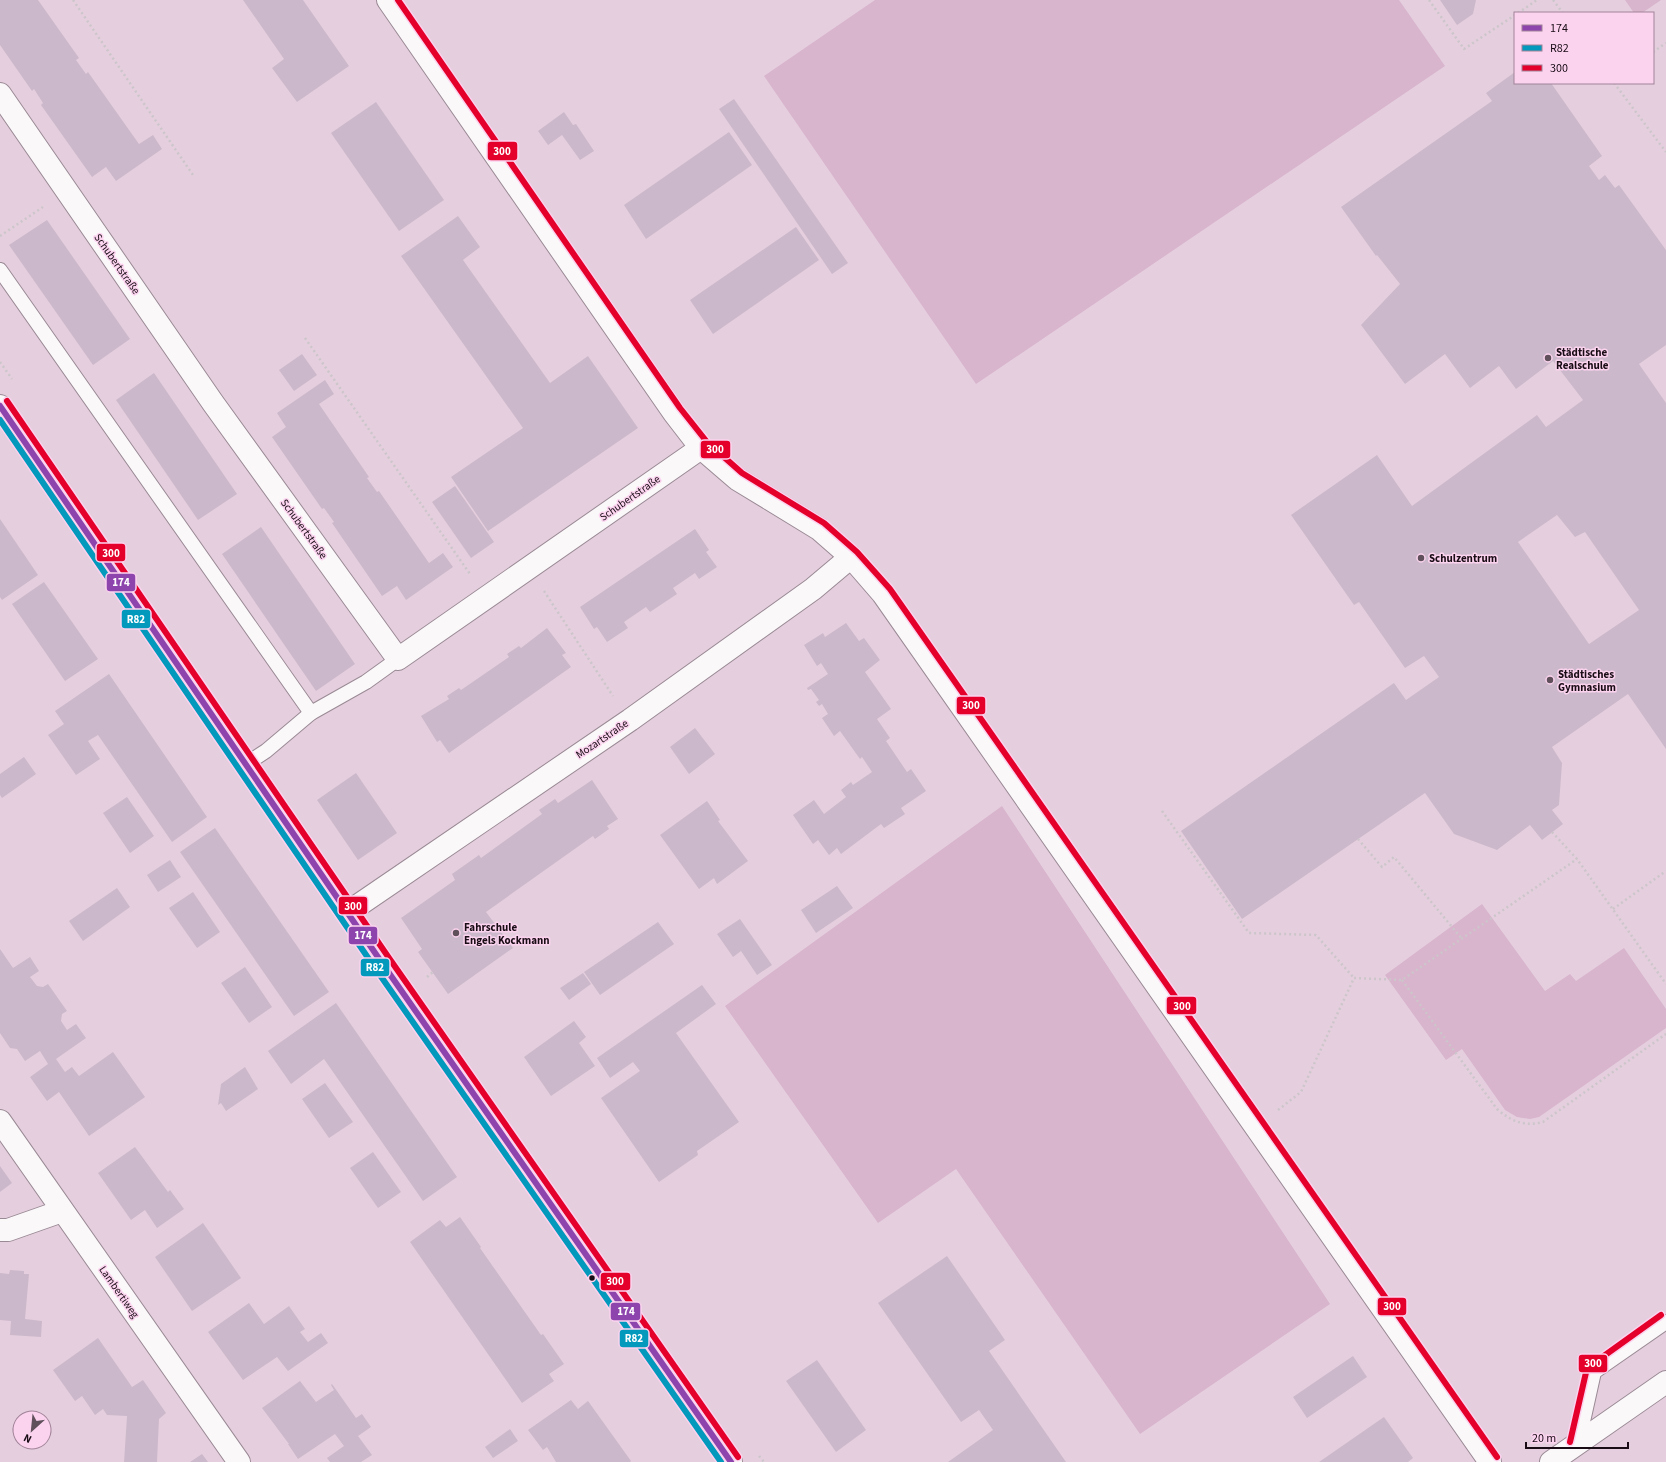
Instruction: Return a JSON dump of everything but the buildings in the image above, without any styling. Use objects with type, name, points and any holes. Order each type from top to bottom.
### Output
[{"type":"street","points":[[388,0],[670,406],[701,448],[737,479],[819,529],[851,557],[883,594],[1490,1462]]},
{"type":"street","name":"Schubertstraße","points":[[0,94],[213,403],[398,659],[701,448]]},
{"type":"street","points":[[0,406],[246,764],[347,914],[731,1462]]},
{"type":"street","name":"Mozartstraße","points":[[347,914],[630,720],[813,589],[851,557]]},
{"type":"street","name":"Lambertiweg","points":[[0,1121],[239,1462]]},
{"type":"street","points":[[0,1230],[8,1230],[62,1211]]},
{"type":"street","points":[[1551,1462],[1666,1382]]},
{"type":"lane","points":[[0,270],[311,713]]},
{"type":"lane","points":[[246,764],[266,751],[311,713],[366,682],[398,659]]},
{"type":"lane","points":[[1578,1444],[1594,1372],[1666,1322]]},
{"type":"path","points":[[73,0],[193,175]]},
{"type":"path","points":[[1429,0],[1464,49],[1514,16]]},
{"type":"path","points":[[1519,12],[1537,0]]},
{"type":"path","points":[[1553,0],[1562,12]]},
{"type":"path","points":[[1654,51],[1666,43]]},
{"type":"path","points":[[1615,84],[1666,152]]},
{"type":"path","points":[[0,236],[67,191]]},
{"type":"path","points":[[305,338],[486,598]]},
{"type":"path","points":[[529,568],[630,720]]},
{"type":"path","points":[[1162,811],[1248,933],[1316,935],[1354,978],[1402,980],[1577,859]]},
{"type":"path","points":[[1552,832],[1577,859],[1666,984]]},
{"type":"path","points":[[1358,839],[1382,867],[1394,857],[1462,939]]},
{"type":"path","points":[[1613,909],[1666,871]]},
{"type":"path","points":[[1255,1127],[1301,1092],[1354,978]]},
{"type":"path","points":[[1402,980],[1497,1109],[1506,1117],[1520,1124],[1535,1124],[1543,1122],[1666,1034]]},
{"type":"shaded area","points":[[875,0],[1399,0],[1445,66],[976,384],[764,76]]},
{"type":"shaded area","points":[[1625,0],[1661,0],[1643,12],[1633,12]]},
{"type":"shaded area","points":[[1002,806],[1330,1304],[1140,1434],[956,1169],[878,1223],[725,1006]]},
{"type":"shaded area","points":[[1482,904],[1545,991],[1570,974],[1576,981],[1624,948],[1666,1009],[1666,1028],[1539,1117],[1530,1119],[1517,1117],[1505,1110],[1462,1049],[1446,1060],[1385,975]]},
{"type":"transit line","name":"300","points":[[398,0],[680,408],[707,442],[742,473],[824,523],[857,552],[890,589],[1497,1457]]},
{"type":"transit line","name":"300","points":[[7,401],[389,958],[738,1457]]},
{"type":"transit line","name":"174","points":[[0,406],[382,963],[731,1462]]},
{"type":"transit line","name":"R82","points":[[0,420],[375,968],[721,1462]]},
{"type":"transit line","name":"300","points":[[1570,1442],[1587,1368],[1661,1315]]},
{"type":"place","name":"Städtische Realschule","points":[[1548,358]]},
{"type":"place","name":"Schulzentrum","points":[[1421,558]]},
{"type":"place","name":"Städtisches Gymnasium","points":[[1550,680]]},
{"type":"place","name":"Fahrschule Engels Kockmann","points":[[456,933]]}]
